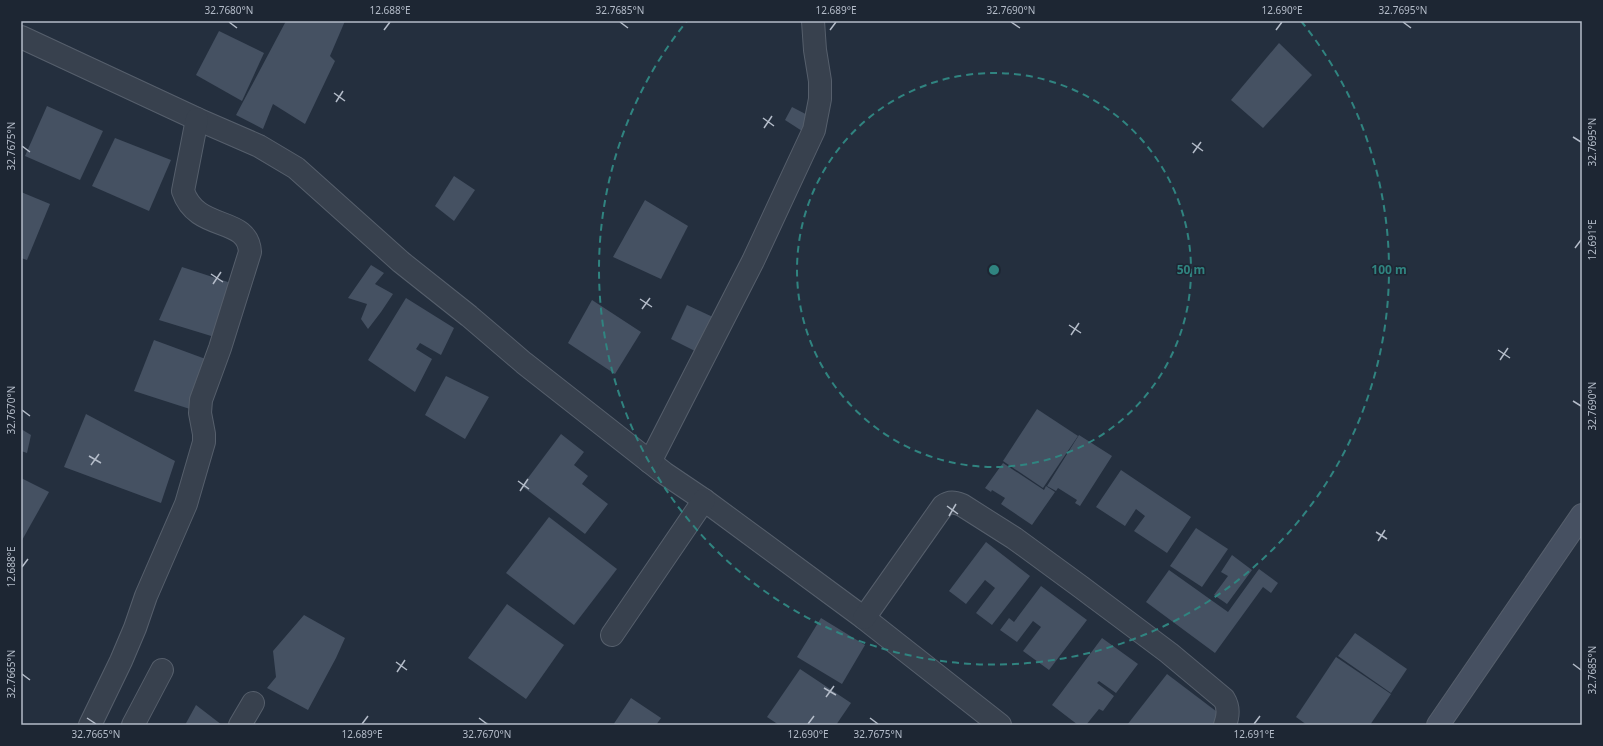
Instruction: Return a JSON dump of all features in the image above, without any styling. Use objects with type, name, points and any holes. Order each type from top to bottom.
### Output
[{"type":"main road","points":[[1438,725],[1582,515]]},
{"type":"street","points":[[650,462],[753,261],[814,130],[820,99],[820,81],[815,50],[813,21]]},
{"type":"street","points":[[21,37],[197,119],[259,146],[296,168],[401,262],[469,316],[524,363],[650,462],[864,618],[1000,725]]},
{"type":"street","points":[[90,725],[121,661],[135,628],[146,596],[186,504],[204,442],[203,425],[200,413],[201,400],[220,348],[250,252],[250,245],[247,238],[241,232],[204,218],[196,212],[185,197],[183,191],[197,119]]},
{"type":"street","points":[[612,635],[704,500]]},
{"type":"street","points":[[864,618],[943,506],[947,503],[954,502],[962,505],[1014,538],[1169,653],[1224,699],[1227,704],[1228,713],[1225,725]]},
{"type":"street","points":[[133,725],[162,670]]},
{"type":"street","points":[[240,725],[253,703]]},
{"type":"building","points":[[286,21],[345,21],[330,56],[335,61],[305,124],[273,104],[263,129],[236,115]]},
{"type":"building","points":[[219,31],[264,53],[242,101],[196,75]]},
{"type":"building","points":[[1279,43],[1312,75],[1263,128],[1231,100]]},
{"type":"building","points":[[47,106],[103,131],[80,180],[25,156]]},
{"type":"building","points":[[792,107],[825,124],[816,140],[785,120]]},
{"type":"building","points":[[115,138],[171,160],[149,211],[92,186]]},
{"type":"building","points":[[454,176],[475,190],[454,221],[435,206]]},
{"type":"building","points":[[21,192],[50,204],[27,260],[21,258]]},
{"type":"building","points":[[645,200],[688,226],[661,279],[613,257]]},
{"type":"building","points":[[371,265],[384,273],[375,284],[393,294],[368,329],[361,319],[367,304],[348,298]]},
{"type":"building","points":[[182,267],[234,284],[221,339],[159,320]]},
{"type":"building","points":[[406,298],[454,328],[441,355],[420,343],[416,349],[432,359],[415,392],[368,360]]},
{"type":"building","points":[[592,300],[641,332],[615,374],[568,343]]},
{"type":"building","points":[[687,305],[715,318],[699,353],[671,339]]},
{"type":"building","points":[[154,340],[211,361],[193,410],[134,391]]},
{"type":"building","points":[[446,376],[489,397],[465,439],[425,415]]},
{"type":"building","points":[[1037,409],[1078,436],[1043,488],[1003,461]]},
{"type":"building","points":[[86,414],[175,461],[161,503],[64,467]]},
{"type":"building","points":[[21,429],[31,435],[27,453],[21,451]]},
{"type":"building","points":[[561,434],[584,452],[574,465],[588,476],[582,484],[608,504],[585,534],[522,486]]},
{"type":"building","points":[[1079,435],[1112,456],[1080,506],[1075,503],[1077,500],[1058,488],[1056,491],[1047,486]]},
{"type":"building","points":[[1003,463],[1044,490],[1046,486],[1055,492],[1032,525],[1001,504],[1005,498],[992,490],[991,492],[985,488]]},
{"type":"building","points":[[1121,470],[1191,517],[1167,553],[1134,531],[1145,516],[1136,509],[1125,526],[1096,507]]},
{"type":"building","points":[[21,478],[49,492],[21,542]]},
{"type":"building","points":[[549,517],[617,569],[574,625],[506,573]]},
{"type":"building","points":[[1196,528],[1228,549],[1202,587],[1170,566]]},
{"type":"building","points":[[986,542],[1030,576],[992,625],[976,613],[995,588],[985,580],[966,604],[949,591]]},
{"type":"building","points":[[1232,555],[1252,570],[1227,604],[1214,595],[1228,576],[1221,572]]},
{"type":"building","points":[[1259,569],[1278,583],[1271,593],[1263,587],[1215,653],[1146,602],[1169,570],[1228,612]]},
{"type":"building","points":[[1041,586],[1087,620],[1049,670],[1023,651],[1041,627],[1033,621],[1017,642],[1000,630],[1009,618],[1014,622]]},
{"type":"building","points":[[507,604],[564,645],[526,699],[468,658]]},
{"type":"building","points":[[304,615],[345,638],[308,710],[267,688],[276,677],[273,651]]},
{"type":"building","points":[[821,618],[865,645],[842,684],[797,657]]},
{"type":"building","points":[[1355,633],[1407,669],[1391,693],[1338,656]]},
{"type":"building","points":[[1102,638],[1138,664],[1116,693],[1099,681],[1097,683],[1114,696],[1103,711],[1099,709],[1086,725],[1078,725],[1052,705]]},
{"type":"building","points":[[1336,657],[1391,694],[1370,725],[1307,725],[1296,717]]},
{"type":"building","points":[[800,669],[851,703],[836,725],[779,725],[767,717]]},
{"type":"building","points":[[1167,674],[1229,721],[1226,725],[1127,725]]},
{"type":"building","points":[[631,698],[661,718],[656,725],[613,725]]},
{"type":"building","points":[[196,705],[222,725],[185,725]]}]
